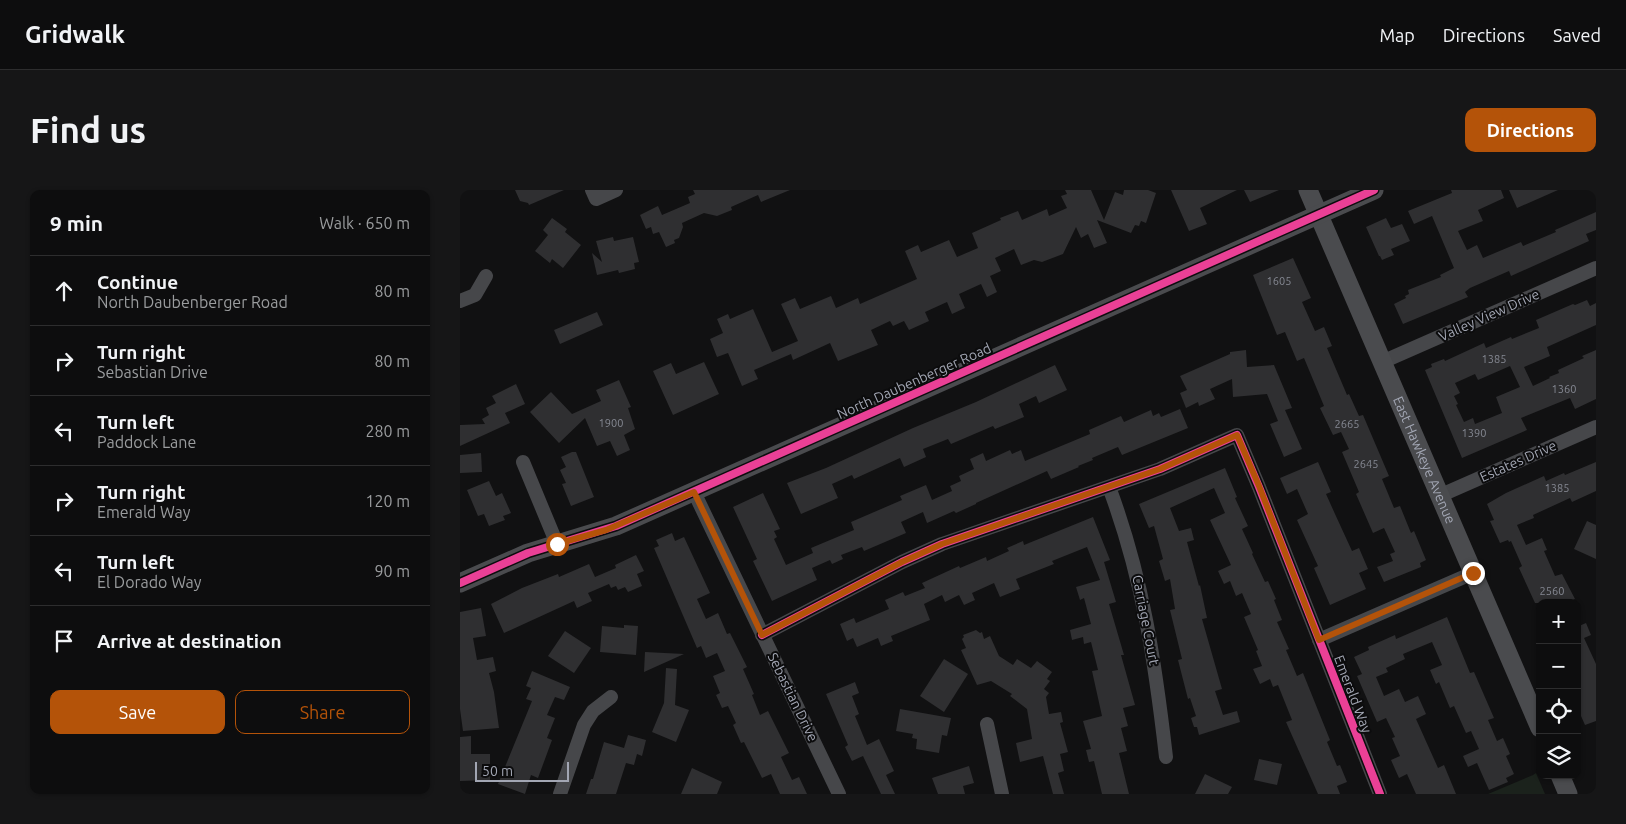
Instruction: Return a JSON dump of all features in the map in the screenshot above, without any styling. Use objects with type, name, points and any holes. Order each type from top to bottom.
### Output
[{"type":"street","points":[[594,194],[616,190]]},
{"type":"street","name":"East Hawkeye Avenue","points":[[1308,190],[1536,719]]},
{"type":"street","name":"North Daubenberger Road","points":[[460,583],[528,553],[606,530],[1374,190]]},
{"type":"street","name":"Valley View Drive","points":[[1382,362],[1596,268]]},
{"type":"street","points":[[460,301],[475,295],[486,276]]},
{"type":"street","name":"Estates Drive","points":[[1439,496],[1596,427]]},
{"type":"street","name":"Emerald Way","points":[[1109,487],[1160,469],[1237,435],[1259,486],[1380,794]]},
{"type":"street","points":[[523,462],[557,544]]},
{"type":"street","points":[[762,635],[922,553],[992,526],[1109,487]]},
{"type":"street","name":"Carriage Court","points":[[1109,487],[1129,546],[1144,605],[1156,676],[1166,757]]},
{"type":"street","name":"Sebastian Drive","points":[[694,492],[839,794]]},
{"type":"street","points":[[1319,640],[1473,573]]},
{"type":"street","points":[[560,794],[584,726],[593,711],[611,697]]},
{"type":"street","points":[[987,724],[1002,794]]},
{"type":"street","points":[[1562,779],[1568,794]]},
{"type":"shaded area","points":[[1536,773],[1536,779],[1539,779],[1545,794],[1488,794]]},
{"type":"building","points":[[515,190],[564,190],[529,205],[520,201]]},
{"type":"building","points":[[693,190],[790,190],[761,202],[758,195],[731,207],[732,210],[717,216],[704,213],[682,223],[683,227],[679,238],[674,240],[675,243],[666,247],[659,232],[653,234],[651,227],[646,229],[640,215],[658,206],[662,215],[690,203],[688,197],[695,194]]},
{"type":"building","points":[[1065,190],[1091,190],[1104,220],[1115,192],[1123,195],[1124,190],[1148,190],[1156,193],[1146,223],[1141,221],[1139,226],[1135,225],[1131,233],[1097,220],[1107,243],[1094,248],[1088,234],[1081,238],[1076,227],[1063,254],[1042,262],[1034,260],[1021,265],[1014,249],[995,258],[1001,271],[990,276],[997,292],[987,297],[981,284],[959,294],[965,308],[952,314],[947,302],[925,312],[929,321],[909,330],[904,321],[893,326],[890,321],[871,330],[878,345],[838,361],[830,343],[793,360],[791,354],[754,370],[758,379],[742,386],[728,353],[717,357],[710,339],[723,333],[717,319],[728,314],[730,319],[753,309],[772,352],[798,341],[781,304],[795,298],[800,309],[831,296],[836,308],[858,298],[860,304],[917,279],[905,251],[918,245],[921,252],[949,240],[957,257],[978,248],[972,233],[1001,220],[1000,218],[1018,211],[1022,220],[1047,209],[1049,216],[1067,208],[1061,196],[1067,194]]},
{"type":"building","points":[[1171,190],[1237,190],[1200,208],[1207,224],[1189,231]]},
{"type":"building","points":[[1244,190],[1279,190],[1250,202]]},
{"type":"building","points":[[1451,190],[1501,190],[1504,198],[1478,210],[1483,221],[1458,231],[1467,250],[1477,245],[1483,258],[1521,242],[1523,246],[1596,212],[1596,230],[1586,234],[1589,241],[1511,276],[1509,271],[1470,288],[1465,292],[1468,297],[1403,324],[1394,304],[1406,298],[1405,296],[1409,294],[1408,290],[1441,277],[1440,275],[1454,268],[1432,216],[1414,224],[1408,211],[1452,193]]},
{"type":"building","points":[[1509,190],[1558,190],[1517,208]]},
{"type":"building","points":[[552,218],[567,229],[565,232],[581,245],[563,268],[552,259],[550,263],[535,251],[548,235],[543,230]]},
{"type":"building","points":[[1386,218],[1391,228],[1402,224],[1410,241],[1391,249],[1394,255],[1382,260],[1366,227]]},
{"type":"building","points":[[613,237],[614,241],[633,237],[639,262],[634,263],[635,269],[619,273],[618,270],[597,275],[592,253],[602,262],[596,241]]},
{"type":"building","points":[[1293,258],[1311,298],[1302,302],[1315,331],[1324,327],[1332,346],[1327,348],[1347,395],[1349,394],[1359,416],[1363,415],[1389,476],[1382,479],[1394,508],[1400,506],[1411,533],[1414,531],[1426,560],[1420,563],[1421,567],[1384,582],[1377,567],[1393,561],[1390,554],[1395,552],[1384,528],[1373,533],[1356,494],[1359,492],[1342,452],[1349,449],[1341,432],[1333,435],[1320,408],[1324,406],[1304,358],[1297,361],[1285,332],[1277,335],[1253,275]]},
{"type":"building","points":[[1587,300],[1590,306],[1596,303],[1596,325],[1547,347],[1550,356],[1524,367],[1533,386],[1559,373],[1558,370],[1584,358],[1582,356],[1596,350],[1596,399],[1575,409],[1570,398],[1521,418],[1527,430],[1462,458],[1425,370],[1432,367],[1431,364],[1444,359],[1445,361],[1484,343],[1486,348],[1539,328],[1536,320],[1573,304],[1575,305]],"holes":[[[1510,366],[1520,387],[1496,397],[1502,413],[1475,424],[1473,418],[1464,422],[1454,396],[1460,393],[1455,383],[1475,374],[1478,380]]]},
{"type":"building","points":[[597,312],[603,325],[560,344],[554,330]]},
{"type":"building","points":[[1246,350],[1247,367],[1274,365],[1292,408],[1285,410],[1302,449],[1284,457],[1270,424],[1278,421],[1267,394],[1233,397],[1232,379],[1210,389],[1215,399],[1199,406],[1198,402],[1186,408],[1180,393],[1187,390],[1180,376],[1230,354],[1230,352]]},
{"type":"building","points":[[704,362],[719,394],[673,415],[653,371],[671,363],[676,374]]},
{"type":"building","points":[[1055,365],[1067,390],[1039,403],[1036,396],[1019,404],[1024,417],[995,429],[993,426],[951,444],[948,439],[923,449],[926,457],[904,467],[900,458],[854,479],[852,475],[832,484],[838,498],[801,514],[787,483],[826,468],[913,428],[976,402]]},
{"type":"building","points":[[619,380],[631,407],[628,408],[635,429],[624,435],[630,450],[617,456],[610,441],[597,446],[585,418],[559,443],[530,412],[551,392],[572,414],[601,401],[596,390]]},
{"type":"building","points":[[516,384],[525,404],[505,413],[510,423],[460,446],[460,425],[485,424],[482,419],[489,415],[486,408],[496,403],[492,396]]},
{"type":"building","points":[[1180,409],[1188,428],[1122,455],[1118,447],[1051,479],[1047,471],[956,513],[954,511],[927,523],[923,512],[901,522],[906,533],[864,551],[862,547],[841,555],[843,559],[832,564],[830,560],[812,568],[817,580],[772,601],[753,561],[757,559],[733,507],[763,493],[780,529],[774,531],[777,537],[774,539],[786,565],[813,553],[811,548],[854,530],[851,522],[902,500],[900,496],[926,485],[932,500],[952,491],[950,486],[961,481],[959,476],[974,469],[970,459],[983,453],[986,461],[1010,450],[1012,454],[1021,450],[1025,461],[1090,434],[1089,430],[1121,416],[1124,422],[1151,410],[1153,416],[1159,413],[1161,417]]},
{"type":"building","points":[[576,452],[594,497],[571,506],[562,484],[566,483],[560,470],[566,467],[561,457]]},
{"type":"building","points":[[481,453],[482,472],[460,473],[460,455]]},
{"type":"building","points":[[1318,462],[1331,492],[1326,494],[1352,551],[1359,548],[1368,569],[1359,573],[1366,589],[1330,605],[1314,568],[1318,566],[1297,520],[1308,514],[1297,489],[1287,494],[1280,478]]},
{"type":"building","points":[[1596,462],[1596,491],[1572,502],[1570,498],[1533,515],[1534,518],[1517,525],[1526,545],[1542,538],[1547,550],[1544,551],[1555,576],[1562,574],[1575,599],[1536,599],[1535,603],[1519,568],[1522,566],[1511,541],[1509,542],[1508,540],[1500,543],[1490,521],[1494,520],[1487,504],[1544,476],[1546,481],[1564,473],[1565,475]]},
{"type":"building","points":[[1225,468],[1237,497],[1235,498],[1248,526],[1242,529],[1265,582],[1268,581],[1276,599],[1274,600],[1282,620],[1277,622],[1289,649],[1286,650],[1297,676],[1303,673],[1330,740],[1327,742],[1337,766],[1340,765],[1347,782],[1337,786],[1340,794],[1318,794],[1286,722],[1292,720],[1278,685],[1273,687],[1270,679],[1260,684],[1253,669],[1262,666],[1256,651],[1258,650],[1244,617],[1251,614],[1242,593],[1236,596],[1230,581],[1224,584],[1218,571],[1231,565],[1210,520],[1225,513],[1214,488],[1170,508],[1179,531],[1191,528],[1194,540],[1187,542],[1200,585],[1207,618],[1202,619],[1222,689],[1215,691],[1223,715],[1237,711],[1240,722],[1199,735],[1197,727],[1194,727],[1191,718],[1196,716],[1190,698],[1188,699],[1178,660],[1182,659],[1170,610],[1175,609],[1170,579],[1165,581],[1159,561],[1163,559],[1154,526],[1149,528],[1139,504]]},
{"type":"building","points":[[489,481],[496,496],[502,493],[511,513],[503,516],[505,520],[489,526],[484,514],[478,516],[467,490]]},
{"type":"building","points":[[1093,517],[1110,560],[1104,562],[1116,602],[1109,604],[1124,655],[1121,655],[1135,705],[1123,708],[1128,726],[1121,728],[1127,751],[1119,753],[1129,794],[1102,794],[1094,761],[1089,762],[1086,750],[1091,749],[1083,721],[1102,716],[1092,671],[1098,670],[1091,642],[1084,644],[1083,637],[1072,640],[1070,630],[1091,624],[1084,598],[1080,600],[1076,587],[1100,580],[1087,547],[1052,561],[1054,564],[1016,579],[1020,589],[1000,597],[994,583],[972,593],[975,600],[964,605],[959,595],[945,602],[942,595],[924,604],[930,620],[891,636],[893,641],[881,646],[878,638],[857,647],[853,638],[847,641],[840,624],[854,618],[856,623],[889,609],[885,600],[903,592],[905,596],[925,588],[922,583],[959,566],[960,568],[986,557],[987,561],[1009,551],[1007,548],[1023,541],[1024,545]]},
{"type":"building","points":[[1587,521],[1596,525],[1596,559],[1574,549]]},
{"type":"building","points":[[672,533],[675,541],[684,537],[710,593],[697,599],[706,619],[718,613],[727,634],[730,633],[747,667],[743,669],[754,694],[752,695],[760,715],[768,711],[789,753],[781,757],[792,780],[799,777],[807,794],[780,794],[771,774],[762,778],[744,742],[741,743],[733,725],[736,723],[728,706],[722,708],[716,695],[720,693],[713,676],[725,671],[717,653],[706,658],[701,646],[697,648],[654,548],[659,546],[656,540]]},
{"type":"building","points":[[636,555],[644,571],[637,574],[642,586],[628,592],[625,587],[618,590],[616,586],[611,588],[609,584],[588,593],[592,601],[577,608],[574,601],[504,633],[491,604],[522,588],[558,574],[559,577],[589,564],[595,577],[616,568],[615,565]]},
{"type":"building","points":[[481,608],[486,636],[473,638],[477,660],[493,657],[496,671],[489,673],[494,692],[499,728],[463,731],[460,709],[460,612]]},
{"type":"building","points":[[1447,617],[1470,673],[1474,672],[1494,718],[1488,720],[1497,741],[1503,738],[1510,754],[1506,756],[1514,774],[1506,778],[1508,782],[1489,790],[1477,763],[1468,767],[1463,756],[1479,749],[1471,731],[1466,733],[1454,706],[1450,708],[1439,682],[1436,684],[1430,670],[1442,665],[1432,642],[1403,654],[1405,659],[1386,668],[1388,672],[1376,677],[1384,696],[1399,689],[1405,702],[1418,696],[1426,714],[1416,719],[1438,768],[1444,765],[1456,794],[1416,794],[1407,774],[1399,778],[1391,760],[1400,756],[1392,738],[1395,737],[1386,718],[1377,722],[1357,676],[1362,674],[1354,657],[1369,650],[1368,647],[1395,635],[1396,639]]},
{"type":"building","points":[[1586,623],[1591,635],[1584,638],[1596,664],[1596,721],[1585,725],[1581,716],[1581,625]]},
{"type":"building","points":[[624,625],[638,626],[636,655],[600,652],[602,626],[624,628]]},
{"type":"building","points":[[976,630],[980,633],[982,632],[984,639],[990,636],[999,656],[1013,665],[1017,659],[1031,668],[1037,661],[1052,672],[1047,679],[1050,681],[1044,689],[1049,693],[1046,697],[1049,714],[1061,712],[1063,722],[1060,723],[1068,752],[1060,754],[1064,771],[1058,773],[1064,794],[1053,794],[1043,756],[1020,762],[1016,743],[1032,739],[1027,709],[1010,696],[1012,694],[991,681],[977,685],[961,650],[966,648],[962,639],[963,635]]},
{"type":"building","points":[[565,631],[591,648],[574,673],[548,656]]},
{"type":"building","points":[[645,652],[684,654],[644,672]]},
{"type":"building","points":[[944,659],[968,674],[944,712],[920,696]]},
{"type":"building","points":[[666,668],[677,669],[675,705],[689,710],[676,742],[652,732],[664,703]]},
{"type":"building","points":[[532,671],[570,687],[564,700],[555,697],[547,715],[555,718],[547,738],[552,740],[538,778],[531,775],[525,794],[498,784],[532,701],[526,699],[531,688],[526,686]]},
{"type":"building","points":[[855,682],[859,693],[852,696],[859,714],[855,716],[867,745],[879,739],[894,771],[886,775],[895,794],[881,794],[863,756],[852,761],[845,747],[848,745],[826,694]]},
{"type":"building","points":[[900,709],[951,718],[947,736],[942,735],[939,753],[916,749],[917,739],[912,738],[913,734],[896,731]]},
{"type":"building","points":[[628,735],[646,740],[642,756],[637,754],[634,765],[626,763],[616,794],[586,794],[591,779],[593,779],[604,742],[624,748]]},
{"type":"building","points":[[471,736],[471,754],[490,754],[490,780],[460,781],[460,737]]},
{"type":"building","points":[[1259,759],[1282,764],[1277,785],[1254,780]]},
{"type":"building","points":[[969,766],[974,783],[963,786],[965,794],[938,794],[932,778]]},
{"type":"building","points":[[692,768],[722,782],[717,794],[681,794]]},
{"type":"building","points":[[1205,774],[1232,787],[1228,794],[1195,794]]},
{"type":"cycle path","points":[[460,583],[528,553],[616,526],[1374,190]]},
{"type":"cycle path","points":[[762,635],[902,562],[942,544],[1160,469],[1237,435],[1380,794]]},
{"type":"route","points":[[557,544],[606,530],[694,492],[762,635],[902,562],[942,544],[1160,469],[1237,435],[1319,640],[1473,573]]}]
